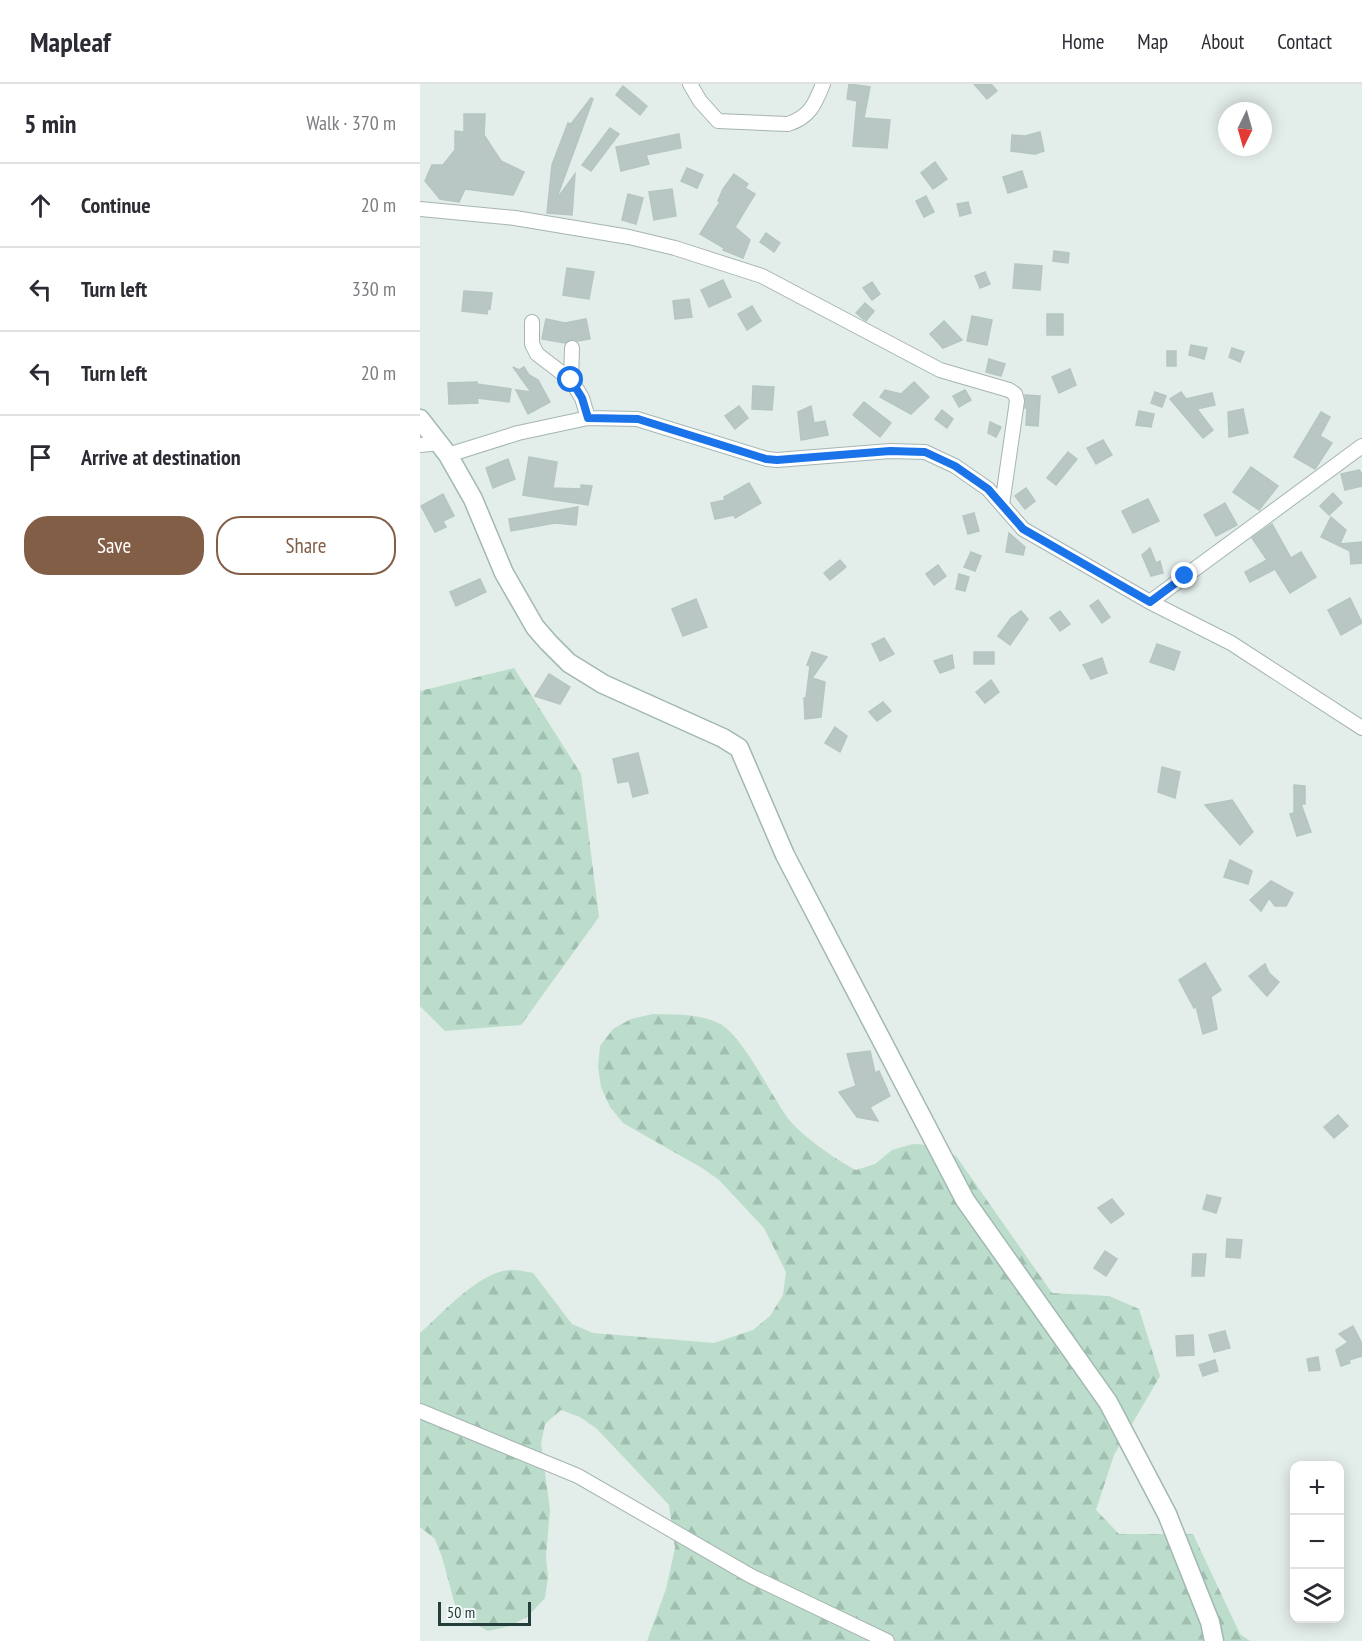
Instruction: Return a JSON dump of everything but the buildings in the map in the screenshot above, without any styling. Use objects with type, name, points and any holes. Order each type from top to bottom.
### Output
[{"type":"main road","points":[[420,419],[444,449],[473,499],[504,573],[536,627],[548,642],[569,663],[603,684],[723,738],[739,748],[785,855],[965,1200],[1108,1402],[1167,1514],[1210,1622],[1214,1641]]},
{"type":"street","points":[[690,84],[700,101],[718,121],[788,124],[798,121],[813,108],[823,84]]},
{"type":"street","points":[[420,209],[515,218],[629,237],[675,248],[762,276],[940,370],[1009,390],[1015,394],[1017,401],[1002,505]]},
{"type":"street","points":[[532,322],[532,344],[537,354],[571,380],[582,398],[588,418]]},
{"type":"street","points":[[571,380],[572,348]]},
{"type":"street","points":[[420,445],[444,449],[588,418],[638,419],[766,459],[890,451],[925,452],[955,466],[988,489],[1023,529],[1150,602],[1231,643],[1362,728]]},
{"type":"street","points":[[1150,602],[1362,446]]},
{"type":"street","points":[[420,1411],[578,1476],[750,1576],[887,1641]]},
{"type":"green space","points":[[514,668],[581,774],[599,917],[521,1025],[445,1031],[420,1006],[420,691]]},
{"type":"green space","points":[[653,1014],[704,1018],[729,1030],[747,1052],[780,1107],[793,1124],[819,1146],[856,1170],[875,1164],[892,1150],[913,1144],[937,1146],[956,1156],[1052,1293],[1109,1296],[1139,1309],[1160,1376],[1114,1455],[1096,1510],[1119,1534],[1193,1534],[1240,1634],[1250,1641],[647,1641],[666,1589],[675,1548],[669,1505],[597,1429],[580,1417],[561,1410],[545,1424],[541,1443],[550,1510],[546,1556],[548,1577],[545,1598],[527,1617],[510,1626],[488,1631],[468,1620],[455,1605],[435,1539],[420,1527],[420,1333],[464,1293],[489,1276],[502,1271],[533,1273],[572,1324],[593,1333],[714,1343],[753,1330],[770,1316],[783,1295],[786,1272],[764,1228],[719,1180],[623,1123],[610,1107],[601,1087],[598,1067],[600,1046],[613,1029],[631,1019]]},
{"type":"route","points":[[571,380],[582,398],[588,418],[638,419],[766,459],[890,451],[925,452],[955,466],[988,489],[1023,529],[1150,602],[1185,576]]}]
